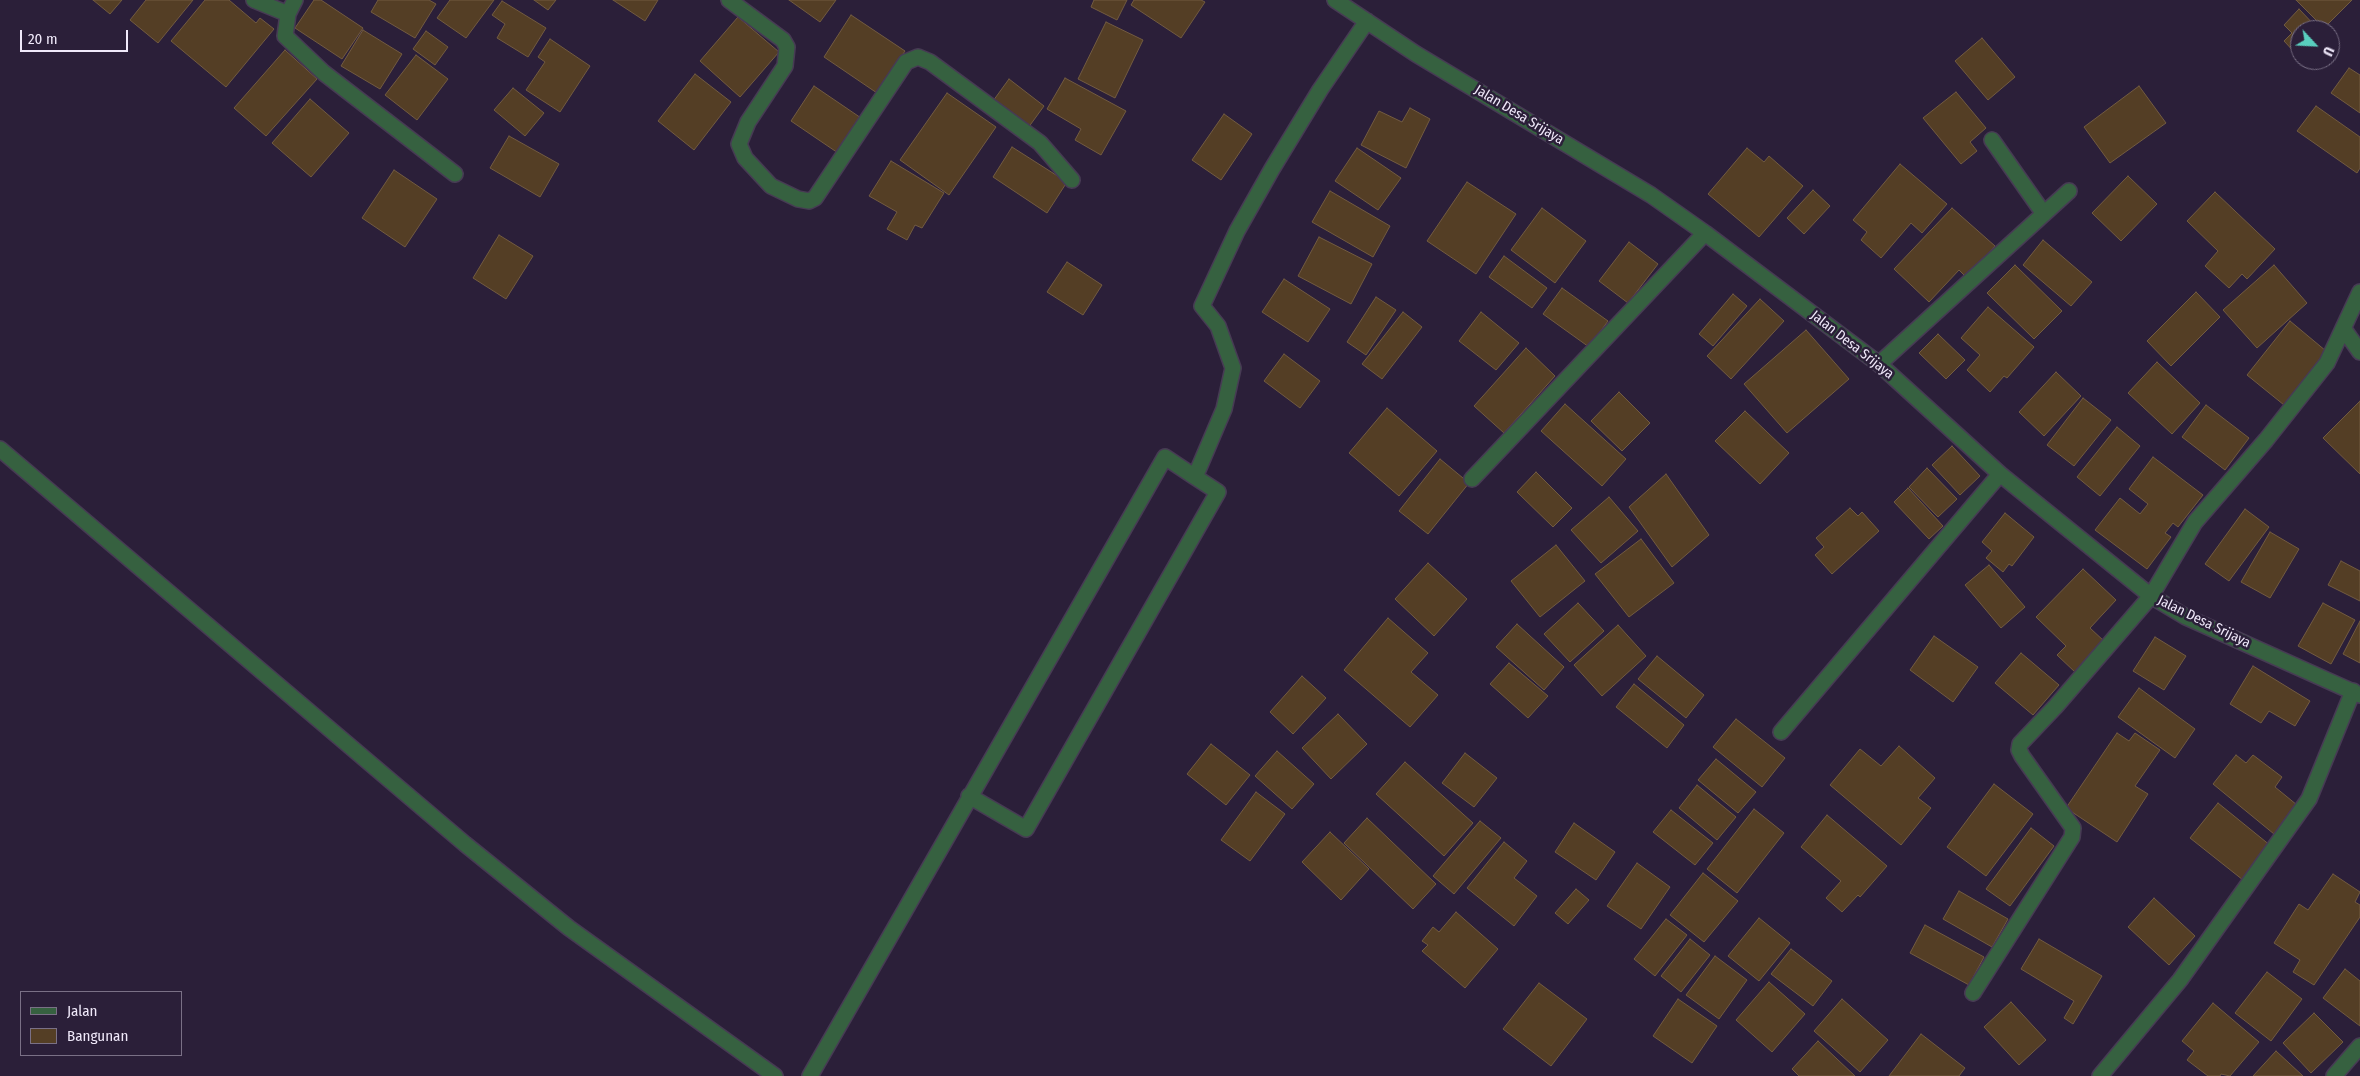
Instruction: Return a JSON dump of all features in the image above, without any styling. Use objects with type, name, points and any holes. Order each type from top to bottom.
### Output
[{"type":"street","points":[[254,0],[291,7],[285,36],[324,73],[455,174]]},
{"type":"street","points":[[729,0],[783,40],[787,47],[785,66],[745,127],[739,144],[746,158],[771,186],[798,200],[809,201],[816,198],[906,62],[918,57],[930,62],[1040,143],[1072,180]]},
{"type":"street","name":"Jalan Desa Srijaya","points":[[1335,0],[1425,59],[1651,194],[1705,233],[1879,364],[2000,474],[2151,596],[2186,617],[2357,693]]},
{"type":"street","points":[[1195,477],[1224,409],[1233,368],[1218,326],[1202,306],[1236,231],[1320,90],[1367,21]]},
{"type":"street","points":[[1992,140],[2044,214]]},
{"type":"street","points":[[1879,364],[2069,191]]},
{"type":"street","points":[[1472,479],[1705,233]]},
{"type":"street","points":[[1973,992],[2072,837],[2073,828],[2022,756],[2019,750],[2020,744],[2056,706],[2151,596],[2194,522],[2266,440],[2327,363],[2360,292]]},
{"type":"street","points":[[2343,328],[2360,352]]},
{"type":"street","points":[[0,449],[464,844],[569,928],[774,1076]]},
{"type":"street","points":[[810,1076],[970,796],[1165,456],[1218,492],[1026,829],[970,796]]},
{"type":"street","points":[[1781,732],[2000,474]]},
{"type":"street","points":[[2100,1076],[2180,980],[2309,799],[2357,693]]},
{"type":"street","points":[[2334,1076],[2360,1046]]},
{"type":"building","points":[[93,0],[122,0],[110,14]]},
{"type":"building","points":[[146,0],[193,0],[158,43],[130,20]]},
{"type":"building","points":[[205,0],[229,0],[256,23],[260,18],[274,29],[226,87],[171,41]]},
{"type":"building","points":[[314,0],[321,0],[363,28],[342,59],[295,28]]},
{"type":"building","points":[[378,0],[429,0],[436,4],[415,38],[371,12]]},
{"type":"building","points":[[450,0],[494,0],[466,38],[437,18]]},
{"type":"building","points":[[534,0],[556,0],[548,10]]},
{"type":"building","points":[[613,0],[658,0],[645,21]]},
{"type":"building","points":[[789,0],[836,0],[820,22]]},
{"type":"building","points":[[1094,0],[1127,0],[1117,20],[1091,7]]},
{"type":"building","points":[[1134,0],[1201,0],[1205,2],[1181,38],[1131,5]]},
{"type":"building","points":[[2296,0],[2352,0],[2332,20],[2316,20]]},
{"type":"building","points":[[502,1],[546,28],[528,57],[497,38],[505,24],[492,15]]},
{"type":"building","points":[[2299,9],[2309,20],[2290,20],[2290,31],[2284,25]]},
{"type":"building","points":[[851,15],[905,51],[877,93],[824,57]]},
{"type":"building","points":[[738,17],[779,52],[740,97],[700,61]]},
{"type":"building","points":[[1106,22],[1143,40],[1115,98],[1078,79]]},
{"type":"building","points":[[363,30],[402,54],[380,89],[341,66]]},
{"type":"building","points":[[426,31],[448,47],[435,65],[413,49]]},
{"type":"building","points":[[2290,35],[2290,47],[2284,41]]},
{"type":"building","points":[[1982,38],[2015,77],[1988,100],[1955,61]]},
{"type":"building","points":[[550,39],[590,66],[560,112],[526,90],[545,62],[538,57]]},
{"type":"building","points":[[285,50],[317,79],[266,136],[234,108]]},
{"type":"building","points":[[416,55],[448,79],[417,120],[385,95]]},
{"type":"building","points":[[2349,68],[2360,75],[2360,113],[2331,93]]},
{"type":"building","points":[[695,74],[731,102],[694,150],[658,121]]},
{"type":"building","points":[[1065,78],[1126,111],[1101,155],[1075,140],[1081,129],[1047,109]]},
{"type":"building","points":[[1009,79],[1044,106],[1028,128],[993,101]]},
{"type":"building","points":[[814,86],[864,120],[841,155],[791,121]]},
{"type":"building","points":[[2139,86],[2166,123],[2110,163],[2084,127]]},
{"type":"building","points":[[513,88],[544,113],[525,136],[494,110]]},
{"type":"building","points":[[1956,92],[1986,128],[1970,142],[1977,151],[1961,164],[1923,118]]},
{"type":"building","points":[[947,93],[996,127],[949,195],[900,160]]},
{"type":"building","points":[[310,99],[349,133],[311,177],[272,143]]},
{"type":"building","points":[[2316,106],[2360,137],[2360,168],[2357,173],[2297,131]]},
{"type":"building","points":[[1410,108],[1430,119],[1406,168],[1361,145],[1379,111],[1402,122]]},
{"type":"building","points":[[1224,114],[1252,134],[1221,180],[1192,160]]},
{"type":"building","points":[[509,136],[559,164],[540,197],[490,168]]},
{"type":"building","points":[[1012,147],[1067,182],[1047,213],[993,177]]},
{"type":"building","points":[[1357,148],[1401,178],[1378,210],[1335,181]]},
{"type":"building","points":[[1747,148],[1764,162],[1769,156],[1803,186],[1759,237],[1708,194]]},
{"type":"building","points":[[891,161],[944,193],[922,228],[915,225],[907,240],[887,229],[897,212],[869,196]]},
{"type":"building","points":[[1900,164],[1947,204],[1922,233],[1911,223],[1881,258],[1861,240],[1867,232],[1853,220]]},
{"type":"building","points":[[394,170],[437,199],[405,247],[362,218]]},
{"type":"building","points":[[2128,176],[2157,204],[2121,241],[2092,213]]},
{"type":"building","points":[[1467,182],[1516,214],[1476,274],[1427,241]]},
{"type":"building","points":[[1813,190],[1830,206],[1804,234],[1787,218]]},
{"type":"building","points":[[1330,191],[1390,226],[1373,257],[1312,222]]},
{"type":"building","points":[[2215,192],[2275,249],[2247,279],[2242,274],[2229,288],[2205,266],[2218,251],[2187,221]]},
{"type":"building","points":[[1542,208],[1586,241],[1555,283],[1511,250]]},
{"type":"building","points":[[1952,208],[1995,246],[1967,278],[1959,270],[1929,302],[1894,269]]},
{"type":"building","points":[[499,235],[533,256],[506,299],[473,278]]},
{"type":"building","points":[[1319,237],[1372,264],[1351,304],[1298,276]]},
{"type":"building","points":[[2043,240],[2092,282],[2071,306],[2023,265]]},
{"type":"building","points":[[1629,242],[1658,264],[1628,303],[1599,281]]},
{"type":"building","points":[[1504,256],[1547,288],[1532,308],[1489,277]]},
{"type":"building","points":[[1067,262],[1102,285],[1083,315],[1047,292]]},
{"type":"building","points":[[2015,265],[2062,311],[2034,339],[1987,293]]},
{"type":"building","points":[[2274,265],[2307,303],[2257,348],[2223,310]]},
{"type":"building","points":[[1284,279],[1330,309],[1308,342],[1262,312]]},
{"type":"building","points":[[1562,288],[1608,321],[1589,347],[1543,314]]},
{"type":"building","points":[[2196,292],[2220,317],[2171,366],[2147,341]]},
{"type":"building","points":[[1733,294],[1747,306],[1713,346],[1699,334]]},
{"type":"building","points":[[1376,297],[1396,310],[1366,355],[1347,342]]},
{"type":"building","points":[[1760,299],[1784,321],[1731,379],[1707,356]]},
{"type":"building","points":[[1988,307],[2034,347],[2007,378],[2004,376],[1990,392],[1967,370],[1980,355],[1961,338]]},
{"type":"building","points":[[1403,312],[1422,327],[1382,379],[1362,364]]},
{"type":"building","points":[[1481,312],[1519,343],[1496,370],[1459,341]]},
{"type":"building","points":[[2290,321],[2326,351],[2284,405],[2247,375]]},
{"type":"building","points":[[1806,330],[1849,379],[1787,433],[1744,384]]},
{"type":"building","points":[[1938,334],[1965,360],[1946,379],[1919,353]]},
{"type":"building","points":[[1526,348],[1555,376],[1504,433],[1474,406]]},
{"type":"building","points":[[1284,354],[1320,381],[1300,408],[1264,381]]},
{"type":"building","points":[[2157,362],[2200,403],[2172,434],[2128,393]]},
{"type":"building","points":[[2056,372],[2081,396],[2044,436],[2019,412]]},
{"type":"building","points":[[1619,392],[1650,423],[1622,451],[1591,421]]},
{"type":"building","points":[[2083,398],[2111,420],[2074,466],[2047,445]]},
{"type":"building","points":[[2360,401],[2360,474],[2323,438]]},
{"type":"building","points":[[1565,404],[1626,459],[1602,486],[1541,431]]},
{"type":"building","points":[[2206,405],[2249,438],[2225,470],[2182,437]]},
{"type":"building","points":[[1387,408],[1437,451],[1399,496],[1349,453]]},
{"type":"building","points":[[1745,411],[1789,453],[1760,484],[1715,441]]},
{"type":"building","points":[[2117,427],[2140,446],[2100,496],[2077,477]]},
{"type":"building","points":[[1952,446],[1980,476],[1960,495],[1932,465]]},
{"type":"building","points":[[2153,457],[2203,495],[2178,527],[2173,523],[2165,533],[2171,537],[2147,569],[2095,530],[2120,498],[2140,514],[2148,504],[2129,489]]},
{"type":"building","points":[[1440,459],[1469,483],[1428,534],[1399,511]]},
{"type":"building","points":[[1927,468],[1957,499],[1938,517],[1909,487]]},
{"type":"building","points":[[1536,472],[1572,508],[1553,527],[1517,492]]},
{"type":"building","points":[[1666,474],[1709,535],[1672,567],[1629,507]]},
{"type":"building","points":[[1908,488],[1943,526],[1929,539],[1894,502]]},
{"type":"building","points":[[1609,497],[1638,531],[1601,563],[1571,530]]},
{"type":"building","points":[[1850,508],[1858,516],[1862,512],[1879,531],[1832,574],[1815,555],[1824,547],[1816,538]]},
{"type":"building","points":[[2245,509],[2269,527],[2229,581],[2205,564]]},
{"type":"building","points":[[2005,513],[2034,537],[2012,566],[2009,564],[2003,572],[1986,558],[1992,551],[1982,542]]},
{"type":"building","points":[[2270,532],[2299,549],[2270,598],[2241,582]]},
{"type":"building","points":[[1641,539],[1674,583],[1629,617],[1595,574]]},
{"type":"building","points":[[1556,545],[1585,581],[1540,617],[1511,581]]},
{"type":"building","points":[[2341,561],[2360,571],[2360,601],[2328,585]]},
{"type":"building","points":[[1428,563],[1467,599],[1434,636],[1395,599]]},
{"type":"building","points":[[1989,565],[2025,607],[2001,628],[1965,585]]},
{"type":"building","points":[[2083,569],[2116,600],[2090,628],[2105,642],[2076,673],[2057,655],[2066,646],[2036,617]]},
{"type":"building","points":[[1578,603],[1604,631],[1570,662],[1544,634]]},
{"type":"building","points":[[2323,603],[2355,620],[2331,664],[2298,646]]},
{"type":"building","points":[[1388,618],[1428,653],[1411,672],[1438,695],[1410,727],[1344,670]]},
{"type":"building","points":[[2360,621],[2360,663],[2343,654]]},
{"type":"building","points":[[1517,624],[1564,667],[1544,690],[1496,647]]},
{"type":"building","points":[[1618,625],[1646,656],[1602,696],[1574,665]]},
{"type":"building","points":[[1934,636],[1978,667],[1953,702],[1910,670]]},
{"type":"building","points":[[2155,637],[2186,656],[2164,690],[2133,671]]},
{"type":"building","points":[[2021,653],[2059,685],[2033,715],[1995,683]]},
{"type":"building","points":[[1657,656],[1704,695],[1686,718],[1638,679]]},
{"type":"building","points":[[1509,663],[1548,696],[1528,718],[1490,684]]},
{"type":"building","points":[[2253,666],[2310,701],[2295,726],[2269,711],[2261,723],[2230,704]]},
{"type":"building","points":[[1302,676],[1326,698],[1293,734],[1270,712]]},
{"type":"building","points":[[1634,684],[1684,725],[1667,748],[1616,707]]},
{"type":"building","points":[[2139,688],[2195,729],[2175,758],[2118,717]]},
{"type":"building","points":[[1338,714],[1367,744],[1331,779],[1302,748]]},
{"type":"building","points":[[1736,719],[1785,758],[1762,787],[1713,747]]},
{"type":"building","points":[[2117,733],[2129,741],[2135,733],[2160,750],[2135,786],[2148,794],[2117,842],[2066,808]]},
{"type":"building","points":[[1211,744],[1250,775],[1226,805],[1187,774]]},
{"type":"building","points":[[1899,746],[1935,778],[1918,798],[1931,808],[1901,845],[1830,785],[1860,749],[1881,766]]},
{"type":"building","points":[[1277,751],[1314,784],[1292,809],[1255,776]]},
{"type":"building","points":[[1465,753],[1497,778],[1474,807],[1442,783]]},
{"type":"building","points":[[2236,755],[2246,763],[2253,755],[2282,777],[2275,787],[2297,805],[2274,834],[2213,784]]},
{"type":"building","points":[[1716,759],[1756,792],[1738,813],[1698,780]]},
{"type":"building","points":[[1405,762],[1473,823],[1444,856],[1376,794]]},
{"type":"building","points":[[1994,784],[2033,814],[1986,876],[1947,847]]},
{"type":"building","points":[[1697,785],[1736,817],[1717,840],[1679,808]]},
{"type":"building","points":[[1256,792],[1285,814],[1250,861],[1221,840]]},
{"type":"building","points":[[2218,803],[2271,846],[2243,880],[2190,838]]},
{"type":"building","points":[[1754,809],[1784,833],[1737,893],[1707,869]]},
{"type":"building","points":[[1671,810],[1713,843],[1695,865],[1653,832]]},
{"type":"building","points":[[1827,815],[1887,866],[1860,897],[1858,895],[1842,912],[1826,898],[1841,881],[1801,847]]},
{"type":"building","points":[[1367,818],[1436,884],[1413,909],[1344,843]]},
{"type":"building","points":[[1480,821],[1501,838],[1454,894],[1433,876]]},
{"type":"building","points":[[1574,823],[1615,852],[1596,880],[1555,852]]},
{"type":"building","points":[[2031,828],[2054,846],[2010,906],[1986,889]]},
{"type":"building","points":[[1330,832],[1369,869],[1341,900],[1302,862]]},
{"type":"building","points":[[1504,842],[1527,861],[1514,878],[1537,896],[1514,926],[1467,888]]},
{"type":"building","points":[[1637,863],[1670,887],[1641,929],[1607,906]]},
{"type":"building","points":[[1703,873],[1738,901],[1704,942],[1670,915]]},
{"type":"building","points":[[2333,874],[2360,892],[2355,902],[2360,905],[2360,917],[2314,985],[2293,972],[2300,960],[2274,943],[2299,904],[2308,910]]},
{"type":"building","points":[[1576,889],[1589,900],[1568,924],[1555,913]]},
{"type":"building","points":[[1959,891],[2008,919],[1992,947],[1943,919]]},
{"type":"building","points":[[2154,898],[2195,936],[2169,965],[2128,927]]},
{"type":"building","points":[[1456,912],[1498,949],[1465,988],[1422,951],[1428,945],[1422,941],[1433,927],[1439,932]]},
{"type":"building","points":[[1759,918],[1790,943],[1759,981],[1728,956]]},
{"type":"building","points":[[1666,919],[1687,935],[1655,976],[1634,959]]},
{"type":"building","points":[[1925,925],[1984,957],[1969,985],[1910,953]]},
{"type":"building","points":[[1690,939],[1710,955],[1681,992],[1661,976]]},
{"type":"building","points":[[2039,939],[2102,976],[2073,1024],[2064,1018],[2074,1001],[2021,969]]},
{"type":"building","points":[[1791,949],[1832,981],[1813,1006],[1771,974]]},
{"type":"building","points":[[1715,956],[1747,980],[1719,1019],[1686,995]]},
{"type":"building","points":[[2345,969],[2360,981],[2360,1026],[2323,998]]},
{"type":"building","points":[[2267,972],[2302,999],[2271,1041],[2235,1013]]},
{"type":"building","points":[[1769,982],[1805,1014],[1772,1052],[1736,1020]]},
{"type":"building","points":[[1539,983],[1587,1019],[1551,1066],[1503,1029]]},
{"type":"building","points":[[1678,999],[1717,1026],[1692,1063],[1653,1036]]},
{"type":"building","points":[[1842,999],[1888,1040],[1860,1072],[1814,1031]]},
{"type":"building","points":[[2011,1002],[2046,1040],[2019,1065],[1984,1027]]},
{"type":"building","points":[[2213,1003],[2259,1042],[2230,1076],[2221,1074],[2220,1076],[2208,1076],[2187,1060],[2194,1051],[2182,1041]]},
{"type":"building","points":[[2314,1013],[2343,1042],[2311,1073],[2283,1043]]},
{"type":"building","points":[[1921,1034],[1965,1068],[1959,1076],[1889,1076]]},
{"type":"building","points":[[1818,1041],[1855,1076],[1799,1076],[1792,1069]]},
{"type":"building","points":[[2276,1051],[2303,1076],[2253,1076]]}]
